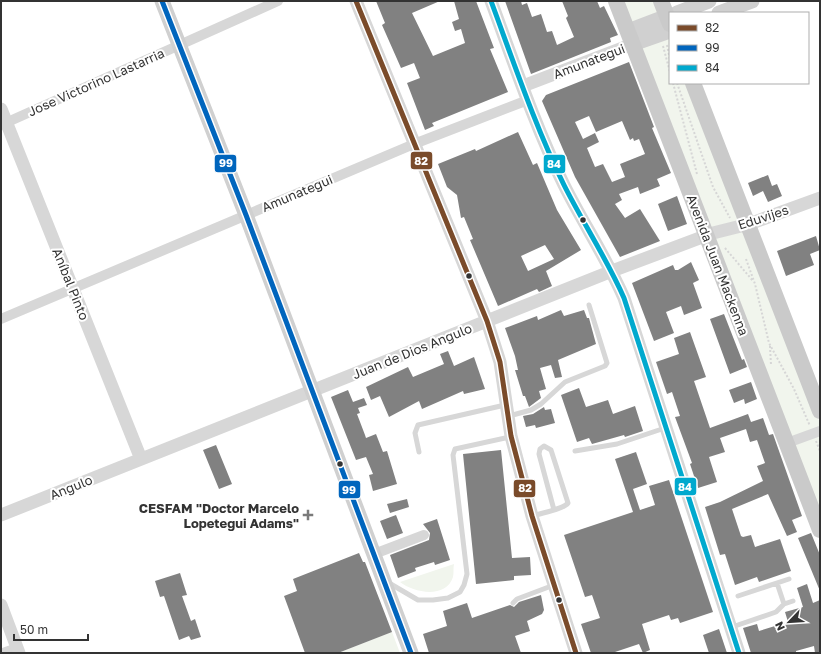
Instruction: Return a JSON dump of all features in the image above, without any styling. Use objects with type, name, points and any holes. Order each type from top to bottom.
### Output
[{"type":"main road","points":[[162,1],[246,215],[411,653]]},
{"type":"main road","name":"Avenida Juan Mackenna","points":[[616,1],[710,234],[820,530]]},
{"type":"main road","points":[[661,1],[669,16]]},
{"type":"main road","points":[[687,12],[709,1]]},
{"type":"main road","points":[[722,12],[752,1]]},
{"type":"main road","points":[[630,38],[669,21]]},
{"type":"main road","points":[[693,84],[742,225],[820,411]]},
{"type":"street","name":"Jose Victorino Lastarria","points":[[4,123],[278,1]]},
{"type":"street","points":[[356,1],[487,321],[500,362],[511,436],[532,516],[576,653]]},
{"type":"street","points":[[492,1],[528,100],[564,186],[612,271],[633,321],[666,427],[732,627],[739,653]]},
{"type":"street","name":"Amunategui","points":[[523,86],[630,38]]},
{"type":"street","name":"Amunategui","points":[[1,319],[414,144],[528,100]]},
{"type":"street","name":"Aníbal Pinto","points":[[1,109],[4,123],[73,289],[141,459]]},
{"type":"street","name":"Eduvijes","points":[[710,234],[742,225],[820,198]]},
{"type":"street","name":"Juan de Dios Angulo","points":[[141,459],[612,271],[710,234]]},
{"type":"street","points":[[787,443],[817,432]]},
{"type":"street","name":"Angulo","points":[[1,515],[141,459]]},
{"type":"street","points":[[374,554],[424,535]]},
{"type":"street","points":[[1,605],[18,650],[3,653]]},
{"type":"lane","points":[[419,452],[415,433],[418,425],[507,410],[531,410],[541,404],[565,382],[605,366],[607,363],[589,305]]},
{"type":"lane","points":[[575,451],[617,444],[666,427]]},
{"type":"lane","points":[[383,579],[418,600],[448,598],[460,592],[467,574],[453,455],[455,450],[511,436]]},
{"type":"lane","points":[[532,516],[554,510],[566,506],[568,503],[551,450],[544,446],[540,449],[539,454],[554,510]]},
{"type":"lane","points":[[738,596],[789,579]]},
{"type":"lane","points":[[777,583],[784,604]]},
{"type":"lane","points":[[513,602],[554,585]]},
{"type":"lane","points":[[732,627],[776,612],[784,604],[793,601]]},
{"type":"path","points":[[673,84],[699,181]]},
{"type":"path","points":[[677,84],[713,187],[742,225]]},
{"type":"path","points":[[710,234],[755,284]]},
{"type":"path","points":[[745,255],[755,284],[770,343],[817,432],[820,451]]},
{"type":"shaded area","points":[[619,1],[658,1],[669,30],[669,84],[689,84],[820,423],[820,523]]},
{"type":"shaded area","points":[[454,564],[453,577],[444,589],[429,592],[421,591],[406,586],[400,582]]},
{"type":"shaded area","points":[[392,632],[400,653],[338,653]]},
{"type":"building","points":[[376,1],[440,1],[412,13],[433,56],[465,43],[461,29],[455,31],[452,22],[459,19],[454,1],[476,1],[494,48],[490,49],[508,92],[432,123],[434,126],[425,130],[407,83],[420,78],[414,63],[401,68],[382,25],[385,23]]},
{"type":"building","points":[[505,1],[521,1],[522,5],[527,3],[532,17],[541,14],[547,32],[552,31],[557,45],[574,37],[566,18],[568,16],[562,1],[597,1],[600,8],[604,6],[618,35],[610,38],[611,42],[531,74]]},
{"type":"building","points":[[629,62],[654,127],[652,128],[671,173],[657,179],[660,186],[640,194],[638,187],[619,194],[622,200],[615,204],[625,218],[640,209],[660,241],[620,257],[575,177],[542,101],[546,95]],"holes":[[[589,116],[596,132],[622,121],[630,140],[633,138],[634,141],[639,139],[645,154],[620,164],[625,177],[612,182],[603,164],[595,167],[587,148],[599,142],[595,133],[583,139],[575,122]]]},
{"type":"building","points":[[518,132],[533,165],[537,163],[557,210],[581,250],[546,271],[552,286],[539,292],[537,289],[498,306],[470,240],[473,239],[464,217],[461,218],[457,195],[447,187],[438,164],[475,149],[476,151]],"holes":[[[545,245],[554,259],[528,271],[521,256]]]},
{"type":"building","points":[[768,175],[772,186],[777,184],[782,196],[768,202],[763,191],[753,196],[748,183]]},
{"type":"building","points":[[677,196],[687,224],[668,231],[658,204]]},
{"type":"building","points":[[816,236],[820,250],[810,254],[814,265],[786,276],[777,251]]},
{"type":"building","points":[[691,262],[699,280],[693,283],[702,308],[684,315],[681,306],[666,312],[674,333],[654,341],[632,283],[673,265],[675,270],[678,270]]},
{"type":"building","points":[[561,310],[564,316],[584,310],[587,318],[589,318],[596,344],[558,360],[562,377],[555,378],[551,365],[540,368],[546,389],[539,391],[541,398],[529,407],[525,396],[523,396],[515,370],[518,370],[515,356],[505,328],[537,316],[538,320]]},
{"type":"building","points":[[724,314],[742,360],[744,359],[747,367],[730,374],[710,319]]},
{"type":"building","points":[[690,332],[706,377],[694,381],[710,428],[748,414],[751,422],[763,418],[769,435],[773,434],[802,516],[792,520],[797,532],[787,536],[768,494],[732,509],[741,536],[751,535],[755,547],[780,539],[791,571],[759,582],[757,577],[735,585],[725,554],[720,555],[705,507],[720,502],[763,481],[757,466],[765,463],[757,440],[750,442],[746,429],[720,438],[725,452],[709,457],[717,482],[698,488],[690,464],[692,463],[675,417],[680,416],[672,392],[667,394],[656,362],[679,354],[674,338]]},
{"type":"building","points":[[448,351],[454,366],[474,357],[485,389],[464,394],[463,391],[422,409],[419,401],[389,417],[380,396],[371,400],[366,387],[408,367],[413,377],[444,364],[440,354]]},
{"type":"building","points":[[751,382],[757,399],[745,404],[744,399],[734,403],[729,390]]},
{"type":"building","points":[[579,388],[586,407],[608,400],[613,414],[635,406],[643,431],[625,437],[624,435],[592,444],[589,438],[577,442],[561,395]]},
{"type":"building","points":[[348,390],[353,402],[364,398],[367,405],[358,408],[360,413],[357,414],[366,438],[376,434],[383,452],[387,451],[397,484],[373,491],[369,475],[373,474],[366,457],[356,460],[331,397]]},
{"type":"building","points":[[544,407],[545,410],[551,409],[555,423],[536,428],[535,425],[526,427],[523,416],[533,414]]},
{"type":"building","points":[[216,445],[232,484],[219,489],[203,450]]},
{"type":"building","points":[[501,450],[512,558],[530,557],[531,575],[514,576],[514,580],[476,584],[463,454]]},
{"type":"building","points":[[636,452],[647,484],[633,489],[640,510],[655,505],[649,486],[669,480],[713,612],[680,623],[678,618],[671,620],[669,615],[642,624],[650,650],[643,653],[639,644],[612,653],[591,653],[581,624],[600,618],[592,595],[585,597],[564,535],[633,512],[615,459]]},
{"type":"building","points":[[407,499],[409,507],[390,513],[387,504]]},
{"type":"building","points":[[396,515],[403,533],[387,539],[380,521]]},
{"type":"building","points":[[437,519],[450,560],[435,565],[434,562],[415,568],[416,571],[398,578],[390,555],[429,540],[430,533],[423,524]]},
{"type":"building","points":[[811,533],[820,555],[820,591],[798,538]]},
{"type":"building","points":[[359,553],[363,562],[365,562],[392,632],[338,653],[305,653],[284,596],[297,591],[293,579]]},
{"type":"building","points":[[180,573],[187,595],[182,596],[191,621],[195,619],[201,637],[191,640],[189,636],[179,640],[164,596],[160,597],[155,581]]},
{"type":"building","points":[[807,584],[813,603],[820,600],[820,653],[815,653],[814,646],[796,651],[796,653],[751,653],[743,628],[757,624],[759,631],[788,622],[785,612],[803,607],[797,588]]},
{"type":"building","points":[[541,595],[544,610],[542,614],[527,621],[530,631],[515,636],[521,653],[429,653],[423,634],[447,626],[443,611],[467,603],[472,618],[510,605],[514,607],[519,602]]},
{"type":"building","points":[[719,629],[727,653],[709,653],[703,635]]},
{"type":"transit line","name":"99","points":[[162,1],[246,215],[411,653]]},
{"type":"transit line","name":"82","points":[[356,1],[487,321],[500,362],[511,436],[532,516],[576,653]]},
{"type":"transit line","name":"84","points":[[491,1],[525,94],[553,163],[624,298],[739,653]]},
{"type":"place","name":"CESFAM \"Doctor Marcelo Lopetegui Adams\"","points":[[308,515]]}]
